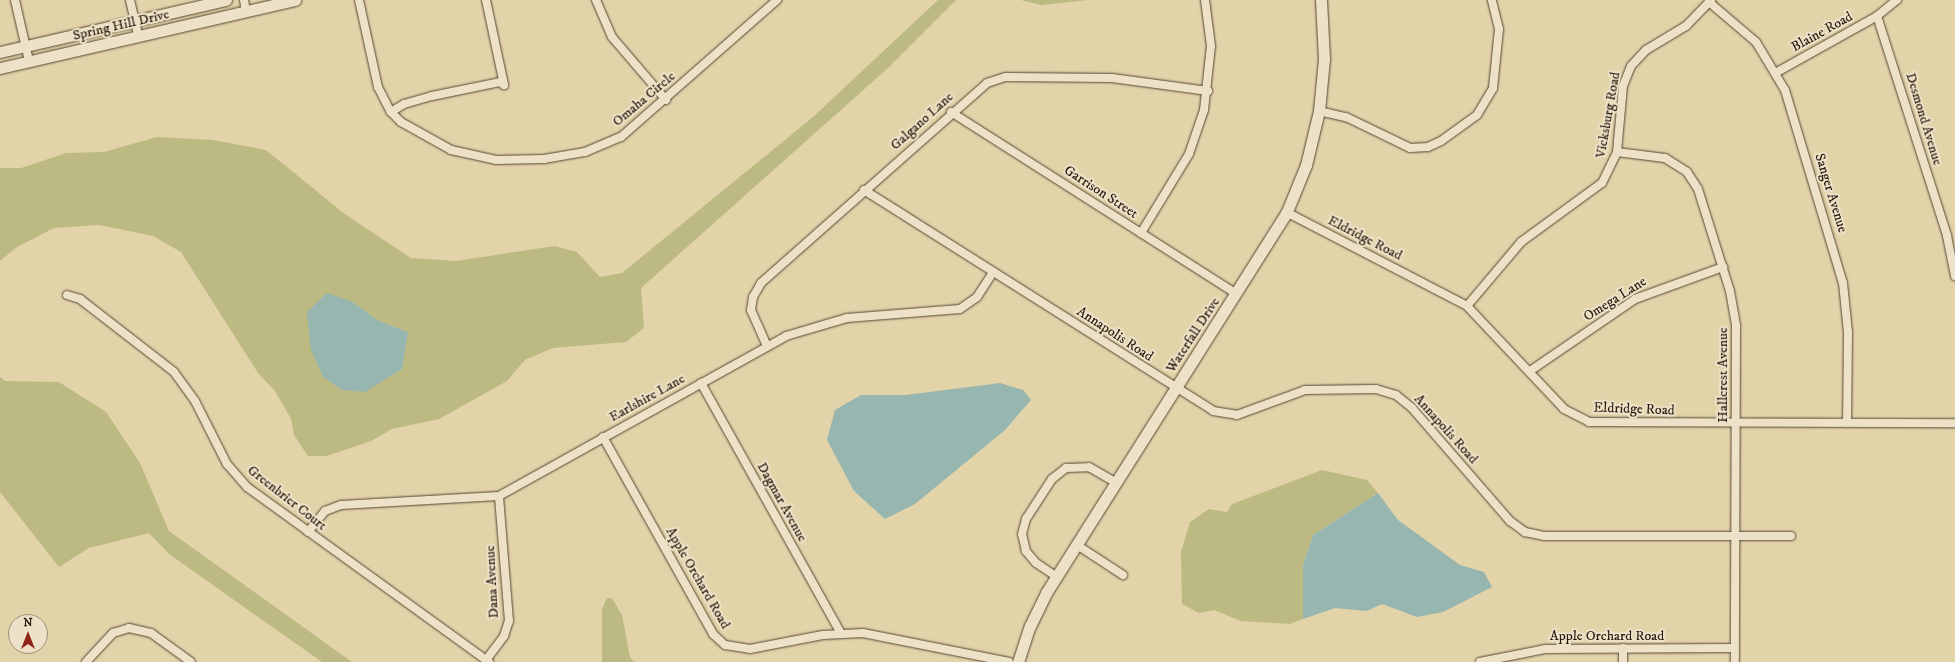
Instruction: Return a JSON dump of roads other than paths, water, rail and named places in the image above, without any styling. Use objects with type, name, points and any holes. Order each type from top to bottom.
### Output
[{"type":"street","points":[[15,0],[30,61]]},
{"type":"street","points":[[130,0],[138,36]]},
{"type":"street","name":"Spring Hill Drive","points":[[0,52],[226,0]]},
{"type":"street","name":"Spring Hill Drive","points":[[0,68],[138,36],[245,6],[295,0]]},
{"type":"street","name":"Omaha Circle","points":[[359,0],[378,87],[391,112],[401,122],[451,150],[484,159],[522,160],[585,152],[603,145],[633,129],[777,0]]},
{"type":"street","points":[[391,112],[404,104],[432,96],[500,82],[504,85],[486,0]]},
{"type":"street","points":[[596,0],[612,37],[666,100]]},
{"type":"street","points":[[1141,233],[1189,154],[1208,91],[1211,46],[1205,0]]},
{"type":"street","name":"Waterfall Drive","points":[[1018,662],[1030,626],[1057,577],[1237,294],[1286,212],[1306,165],[1320,111],[1324,59],[1321,0]]},
{"type":"street","points":[[1320,111],[1346,117],[1410,148],[1428,147],[1441,141],[1477,115],[1493,88],[1499,29],[1492,0]]},
{"type":"street","name":"Blaine Road","points":[[1777,72],[1877,16],[1897,0]]},
{"type":"street","name":"Sanger Avenue","points":[[1710,1],[1756,42],[1777,72],[1843,283],[1848,332],[1847,423]]},
{"type":"street","name":"Vicksburg Road","points":[[1467,306],[1521,242],[1602,183],[1617,152],[1624,86],[1631,66],[1646,50],[1686,26],[1710,1]]},
{"type":"street","name":"Desmond Avenue","points":[[1877,16],[1947,236],[1955,276]]},
{"type":"street","name":"Galgano Lane","points":[[767,346],[752,317],[755,291],[864,190],[978,88],[1006,77],[1112,78],[1208,91]]},
{"type":"street","name":"Garrison Street","points":[[951,112],[1237,294]]},
{"type":"street","name":"Hallcrest Avenue","points":[[1617,152],[1665,158],[1688,172],[1698,189],[1723,267],[1736,326],[1735,662]]},
{"type":"street","name":"Annapolis Road","points":[[864,190],[1213,412],[1228,415],[1305,390],[1385,391],[1412,408],[1510,521],[1525,532],[1544,536],[1791,536]]},
{"type":"street","name":"Eldridge Road","points":[[1286,212],[1467,306],[1530,371],[1564,409],[1589,422],[1736,424],[1955,423]]},
{"type":"street","name":"Omega Lane","points":[[1530,371],[1635,299],[1723,267]]},
{"type":"street","name":"Earlshire Lane","points":[[308,532],[325,511],[340,505],[499,496],[767,346],[827,322],[960,309],[977,297],[993,272]]},
{"type":"street","name":"Greenbrier Court","points":[[67,295],[80,299],[174,372],[195,401],[218,450],[236,475],[308,532],[487,661]]},
{"type":"street","name":"Dagmar Avenue","points":[[701,383],[841,633]]},
{"type":"street","name":"Apple Orchard Road","points":[[603,438],[718,640],[741,650],[841,633],[885,635],[1009,662]]},
{"type":"street","points":[[1057,577],[1036,563],[1026,551],[1022,534],[1026,519],[1052,478],[1066,468],[1089,467],[1117,483]]},
{"type":"street","name":"Dana Avenue","points":[[487,661],[504,636],[508,621],[499,496]]},
{"type":"street","points":[[1077,545],[1123,574]]},
{"type":"street","points":[[86,662],[113,633],[129,628],[151,633],[191,662]]},
{"type":"street","name":"Apple Orchard Road","points":[[1480,662],[1545,648],[1735,648]]},
{"type":"street","points":[[1623,648],[1623,662]]},
{"type":"water","points":[[327,293],[353,302],[377,320],[408,332],[402,369],[365,392],[342,390],[323,377],[311,350],[307,312]]},
{"type":"water","points":[[1000,383],[1023,390],[1031,400],[1005,430],[915,504],[885,519],[854,491],[827,440],[835,410],[861,395],[906,395]]},
{"type":"water","points":[[1378,493],[1398,520],[1460,565],[1484,572],[1492,587],[1443,612],[1417,617],[1382,604],[1367,611],[1335,608],[1303,619],[1303,565],[1313,535]]}]
